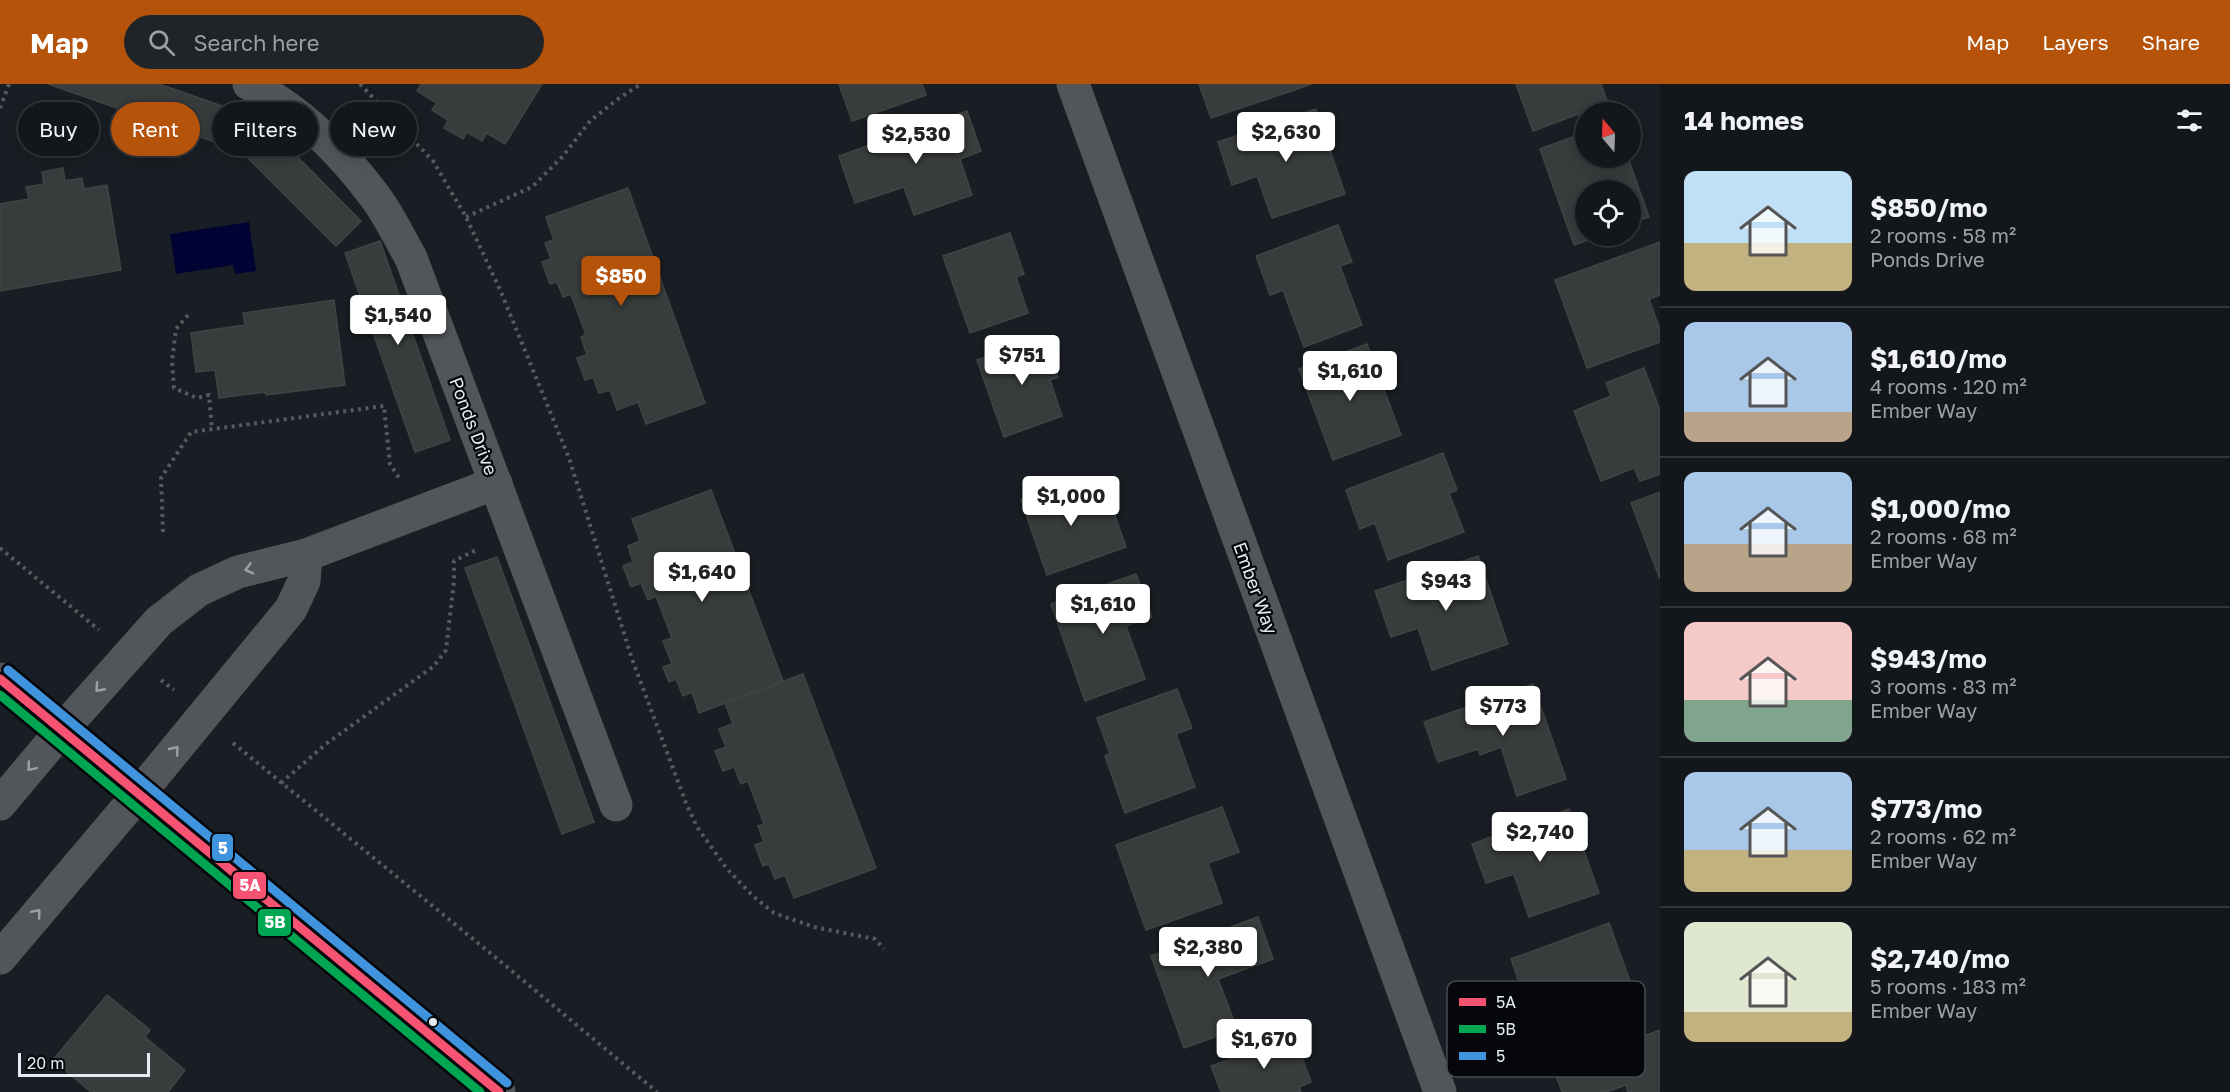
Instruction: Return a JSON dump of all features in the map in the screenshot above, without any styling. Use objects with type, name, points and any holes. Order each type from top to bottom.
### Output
[{"type":"street","name":"Ponds Drive","points":[[249,84],[275,97],[329,143],[374,195],[411,258],[616,805]]},
{"type":"street","name":"Ember Way","points":[[1073,84],[1440,1092]]},
{"type":"street","name":"Ponds Drive","points":[[0,804],[159,621],[199,590],[238,572],[306,555],[496,483]]},
{"type":"street","points":[[0,958],[291,609],[304,581],[306,555]]},
{"type":"street","points":[[0,679],[499,1092]]},
{"type":"path","points":[[0,108],[9,84]]},
{"type":"path","points":[[360,84],[433,161],[466,217],[501,292],[568,458],[632,659],[697,827],[727,869],[754,897],[774,913],[814,927],[875,939],[884,949]]},
{"type":"path","points":[[466,217],[532,187],[562,156],[590,121],[641,84]]},
{"type":"path","points":[[188,315],[177,329],[172,361],[174,388],[197,398],[209,395],[212,429]]},
{"type":"path","points":[[164,532],[161,478],[191,432],[384,406],[390,464],[401,481]]},
{"type":"path","points":[[281,783],[326,744],[434,666],[446,650],[454,561],[485,545]]},
{"type":"path","points":[[0,548],[108,638]]},
{"type":"path","points":[[155,675],[178,694]]},
{"type":"path","points":[[230,741],[657,1092]]},
{"type":"shaded area","points":[[249,222],[256,271],[235,274],[233,265],[176,274],[170,234]]},
{"type":"building","points":[[48,84],[159,84],[212,102],[212,141],[200,137],[200,102],[111,102],[111,106]]},
{"type":"building","points":[[421,84],[542,84],[505,144],[487,133],[482,141],[467,132],[463,139],[444,128],[448,120],[432,110],[437,103],[417,91]]},
{"type":"building","points":[[839,84],[922,84],[926,95],[852,121]]},
{"type":"building","points":[[1199,84],[1312,84],[1211,118]]},
{"type":"building","points":[[1516,84],[1601,84],[1608,102],[1575,102],[1575,115],[1533,131]]},
{"type":"building","points":[[1316,109],[1345,194],[1272,218],[1257,176],[1232,185],[1218,142]]},
{"type":"building","points":[[967,111],[981,151],[960,159],[972,195],[914,215],[904,187],[855,203],[839,156]]},
{"type":"building","points":[[1575,136],[1575,168],[1632,168],[1636,180],[1575,180],[1575,245],[1574,245],[1540,149]]},
{"type":"building","points":[[297,156],[361,221],[336,246],[247,157]]},
{"type":"building","points":[[63,168],[65,181],[82,178],[84,189],[107,185],[121,270],[0,291],[0,204],[29,199],[26,187],[44,184],[42,172]]},
{"type":"building","points":[[628,188],[705,403],[646,424],[638,402],[617,410],[610,390],[599,393],[593,377],[585,380],[577,358],[587,355],[581,337],[586,335],[571,294],[563,297],[557,282],[550,284],[542,262],[551,259],[545,243],[554,240],[546,217]]},
{"type":"building","points":[[1641,195],[1649,217],[1641,220]]},
{"type":"building","points":[[1338,225],[1352,262],[1340,266],[1362,325],[1304,347],[1283,290],[1270,295],[1256,256]]},
{"type":"building","points":[[1010,233],[1024,274],[1016,277],[1028,313],[970,333],[943,256]]},
{"type":"building","points":[[380,241],[450,440],[415,452],[345,253]]},
{"type":"building","points":[[1660,242],[1660,295],[1649,299],[1660,330],[1660,342],[1587,368],[1555,280]]},
{"type":"building","points":[[334,300],[345,385],[266,395],[265,392],[219,398],[215,370],[196,372],[191,333],[245,325],[243,313]]},
{"type":"building","points":[[1044,337],[1058,377],[1050,380],[1062,416],[1004,437],[977,360]]},
{"type":"building","points":[[1367,344],[1401,435],[1333,460],[1299,369]]},
{"type":"building","points":[[1644,368],[1660,410],[1660,474],[1640,481],[1634,468],[1601,481],[1574,411],[1611,396],[1606,383]]},
{"type":"building","points":[[1443,453],[1457,490],[1449,493],[1464,532],[1388,560],[1375,523],[1360,529],[1346,490]]},
{"type":"building","points":[[1086,478],[1098,512],[1112,507],[1126,547],[1047,575],[1021,500]]},
{"type":"building","points":[[711,490],[783,681],[699,713],[692,692],[683,696],[676,679],[669,682],[663,667],[672,664],[663,641],[672,638],[656,596],[648,600],[641,583],[631,587],[623,566],[633,562],[628,546],[640,541],[632,519]]},
{"type":"building","points":[[1660,492],[1660,579],[1631,503]]},
{"type":"building","points":[[1478,556],[1508,644],[1432,670],[1418,628],[1391,637],[1375,591]]},
{"type":"building","points":[[497,557],[594,822],[562,834],[465,568]]},
{"type":"building","points":[[1136,574],[1152,617],[1126,626],[1145,679],[1085,701],[1051,604]]},
{"type":"building","points":[[803,674],[876,868],[794,898],[785,875],[775,879],[769,864],[763,866],[755,845],[764,842],[758,826],[764,824],[748,781],[741,784],[734,767],[723,771],[715,751],[726,747],[719,729],[733,724],[725,703]]},
{"type":"building","points":[[1533,684],[1566,779],[1517,796],[1501,747],[1480,755],[1478,749],[1438,762],[1424,722]]},
{"type":"building","points":[[1177,689],[1192,728],[1176,734],[1195,787],[1125,813],[1105,756],[1110,754],[1097,718]]},
{"type":"building","points":[[1222,807],[1239,852],[1208,863],[1222,903],[1146,930],[1116,845]]},
{"type":"building","points":[[1569,809],[1599,893],[1529,917],[1514,874],[1486,883],[1472,844]]},
{"type":"building","points":[[1258,917],[1273,959],[1218,979],[1237,1029],[1184,1048],[1151,956]]},
{"type":"building","points":[[1609,923],[1630,981],[1519,981],[1511,959]]},
{"type":"building","points":[[107,995],[150,1030],[145,1037],[185,1070],[168,1092],[91,1092],[53,1060]]},
{"type":"building","points":[[1660,1030],[1660,1092],[1628,1092],[1626,1085],[1606,1092],[1562,1092],[1557,1077],[1645,1077],[1645,1036]]},
{"type":"building","points":[[1294,1036],[1311,1082],[1299,1087],[1301,1092],[1221,1092],[1211,1066]]},
{"type":"transit line","name":"5","points":[[8,670],[507,1083]]},
{"type":"transit line","name":"5A","points":[[0,679],[499,1092]]},
{"type":"transit line","name":"5B","points":[[0,695],[480,1092]]}]
